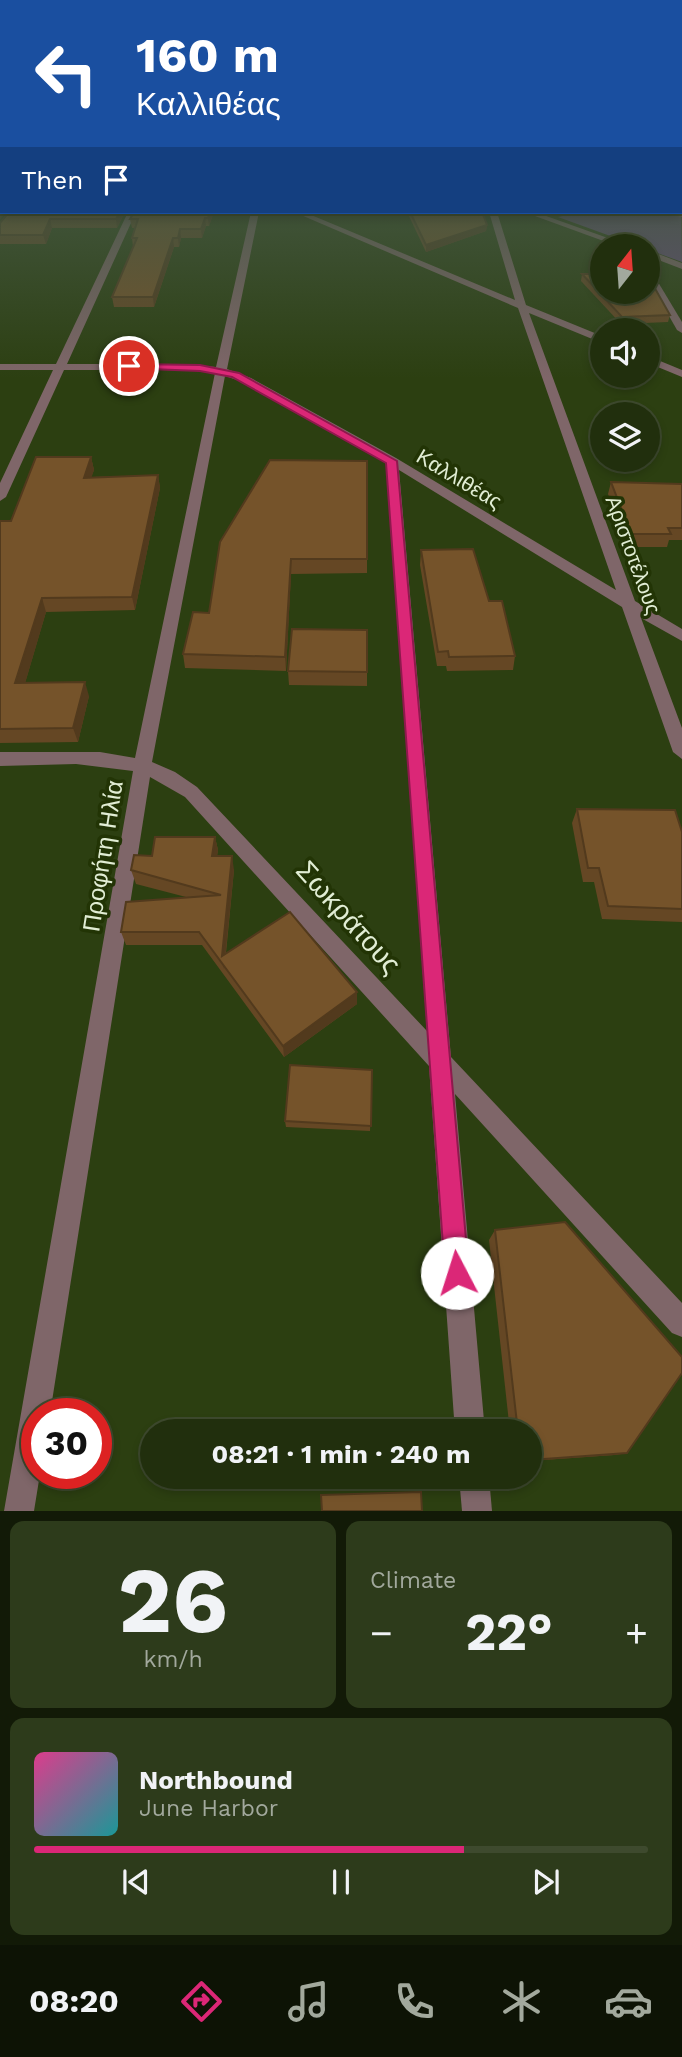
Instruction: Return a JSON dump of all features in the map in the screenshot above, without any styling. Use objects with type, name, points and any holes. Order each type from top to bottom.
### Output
[{"type":"street","points":[[0,497],[120,239]]},
{"type":"street","name":"Προφήτη Ηλία","points":[[19,1511],[143,764],[197,482],[250,239]]},
{"type":"street","points":[[361,239],[590,335]]},
{"type":"street","name":"Αριστοτέλους","points":[[501,239],[522,307],[682,752]]},
{"type":"street","points":[[660,258],[682,266]]},
{"type":"street","points":[[660,292],[682,330]]},
{"type":"street","points":[[660,364],[682,374]]},
{"type":"street","name":"Καλλιθέας","points":[[0,367],[174,366],[223,371],[259,386],[392,461],[682,636]]},
{"type":"street","points":[[392,461],[424,829],[439,1061],[469,1419]]},
{"type":"street","name":"Σωκράτους","points":[[0,759],[111,759],[143,764],[166,774],[204,804],[682,1323]]},
{"type":"street","points":[[475,1489],[477,1511]]},
{"type":"shaded area","points":[[660,239],[682,239],[682,262],[660,254]]},
{"type":"building","points":[[137,239],[173,239],[153,297],[112,297]]},
{"type":"building","points":[[423,239],[446,239],[426,245]]},
{"type":"building","points":[[582,274],[590,274],[590,283]]},
{"type":"building","points":[[660,297],[670,315],[622,317],[610,304],[660,304]]},
{"type":"building","points":[[36,457],[91,457],[84,478],[158,475],[132,597],[42,598],[15,683],[85,682],[73,728],[0,729],[0,521],[11,521]]},
{"type":"building","points":[[270,460],[367,461],[367,559],[291,559],[285,657],[183,654],[193,612],[209,613],[220,542]]},
{"type":"building","points":[[611,482],[682,484],[682,528],[668,528],[671,534],[631,534]]},
{"type":"building","points":[[473,549],[489,601],[502,601],[515,656],[449,657],[448,651],[438,652],[421,550]]},
{"type":"building","points":[[292,629],[367,630],[367,672],[288,671]]},
{"type":"building","points":[[577,809],[675,810],[682,832],[682,909],[608,906],[599,868],[588,868]]},
{"type":"building","points":[[155,837],[215,837],[212,856],[232,856],[222,956],[290,912],[357,992],[283,1046],[199,932],[121,932],[126,902],[221,895],[131,870],[134,855],[152,856]]},
{"type":"building","points":[[290,1065],[372,1070],[371,1126],[285,1121]]},
{"type":"building","points":[[565,1222],[682,1357],[682,1373],[627,1453],[542,1459],[542,1419],[517,1419],[495,1230]]},
{"type":"building","points":[[421,1492],[422,1511],[322,1511],[321,1495]]},
{"type":"route","points":[[129,366],[200,368],[235,375],[392,461],[424,829],[439,1061],[457,1273]]}]
